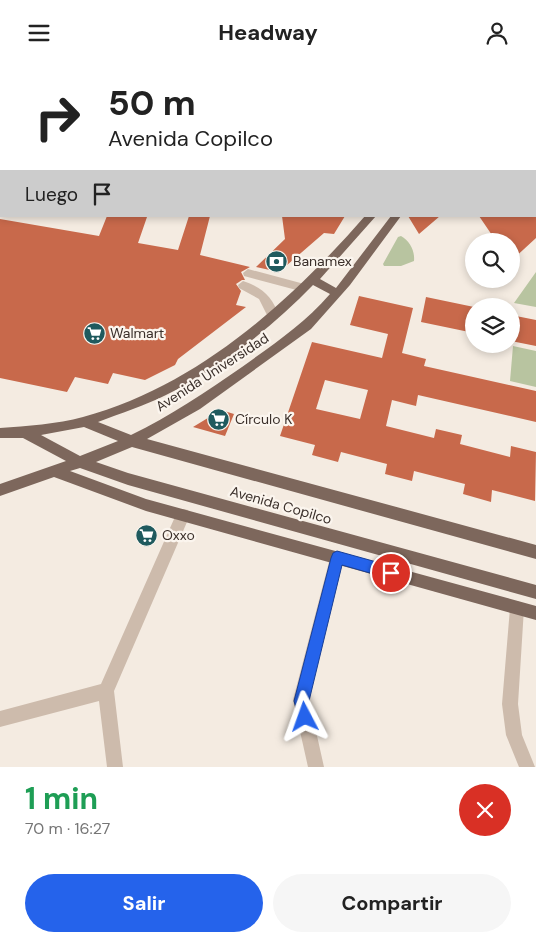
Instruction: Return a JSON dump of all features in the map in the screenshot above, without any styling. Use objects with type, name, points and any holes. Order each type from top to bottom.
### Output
[{"type":"main road","name":"Avenida Universidad","points":[[84,423],[171,386],[208,363],[273,316],[309,284],[371,217]]},
{"type":"main road","name":"Avenida Universidad","points":[[0,490],[80,462],[132,441],[185,411],[300,333],[337,293],[395,217]]},
{"type":"main road","points":[[309,284],[337,293]]},
{"type":"main road","name":"Avenida Copilco","points":[[0,433],[24,432],[84,423],[132,441],[536,552]]},
{"type":"main road","name":"Avenida Copilco","points":[[24,432],[80,462],[166,490],[536,592]]},
{"type":"main road","points":[[54,471],[146,505],[536,613]]},
{"type":"street","points":[[248,273],[309,284]]},
{"type":"street","points":[[243,285],[265,296],[270,303],[273,316]]},
{"type":"street","points":[[115,767],[106,691],[183,515]]},
{"type":"street","points":[[316,767],[301,701],[337,558]]},
{"type":"street","points":[[517,608],[510,704],[514,735],[528,767]]},
{"type":"street","points":[[0,719],[106,691]]},
{"type":"green space","points":[[401,236],[411,247],[414,261],[401,266],[384,266],[383,264],[398,237]]},
{"type":"green space","points":[[536,272],[536,307],[520,304],[520,298],[518,298]]},
{"type":"green space","points":[[520,348],[536,351],[536,387],[510,381],[512,353],[520,353]]},
{"type":"building","name":"Walmart","points":[[107,217],[147,217],[138,243],[178,250],[189,217],[210,217],[200,255],[250,267],[241,272],[245,280],[236,284],[241,291],[236,305],[246,307],[178,359],[175,365],[145,380],[113,373],[108,384],[75,377],[67,392],[0,378],[0,219],[99,236]]},
{"type":"building","points":[[282,217],[344,217],[334,234],[324,233],[279,272],[256,267],[285,239]]},
{"type":"building","points":[[409,217],[439,217],[419,234]]},
{"type":"building","points":[[480,217],[536,217],[536,238],[520,253],[520,233],[491,233]]},
{"type":"building","points":[[359,296],[413,308],[402,353],[426,359],[424,366],[536,391],[536,422],[418,395],[416,406],[392,400],[386,426],[434,438],[436,429],[462,435],[460,444],[510,457],[511,446],[536,452],[535,501],[492,490],[491,502],[463,494],[465,484],[414,471],[412,481],[385,474],[387,464],[341,452],[338,462],[312,455],[315,445],[280,436],[312,342],[382,358],[388,334],[350,325]],"holes":[[[325,380],[368,390],[360,419],[316,409]]]},
{"type":"building","points":[[426,297],[465,305],[465,331],[421,322]]},
{"type":"building","points":[[520,317],[536,320],[536,346],[520,343]]},
{"type":"building","name":"Círculo K","points":[[221,410],[234,414],[225,436],[193,427]]},
{"type":"place","name":"Banamex","points":[[277,261]]},
{"type":"place","name":"Walmart","points":[[94,333]]},
{"type":"place","name":"Círculo K","points":[[219,419]]},
{"type":"place","name":"Oxxo","points":[[146,535]]},
{"type":"route","points":[[305,717],[301,701],[337,558],[391,573]]}]
